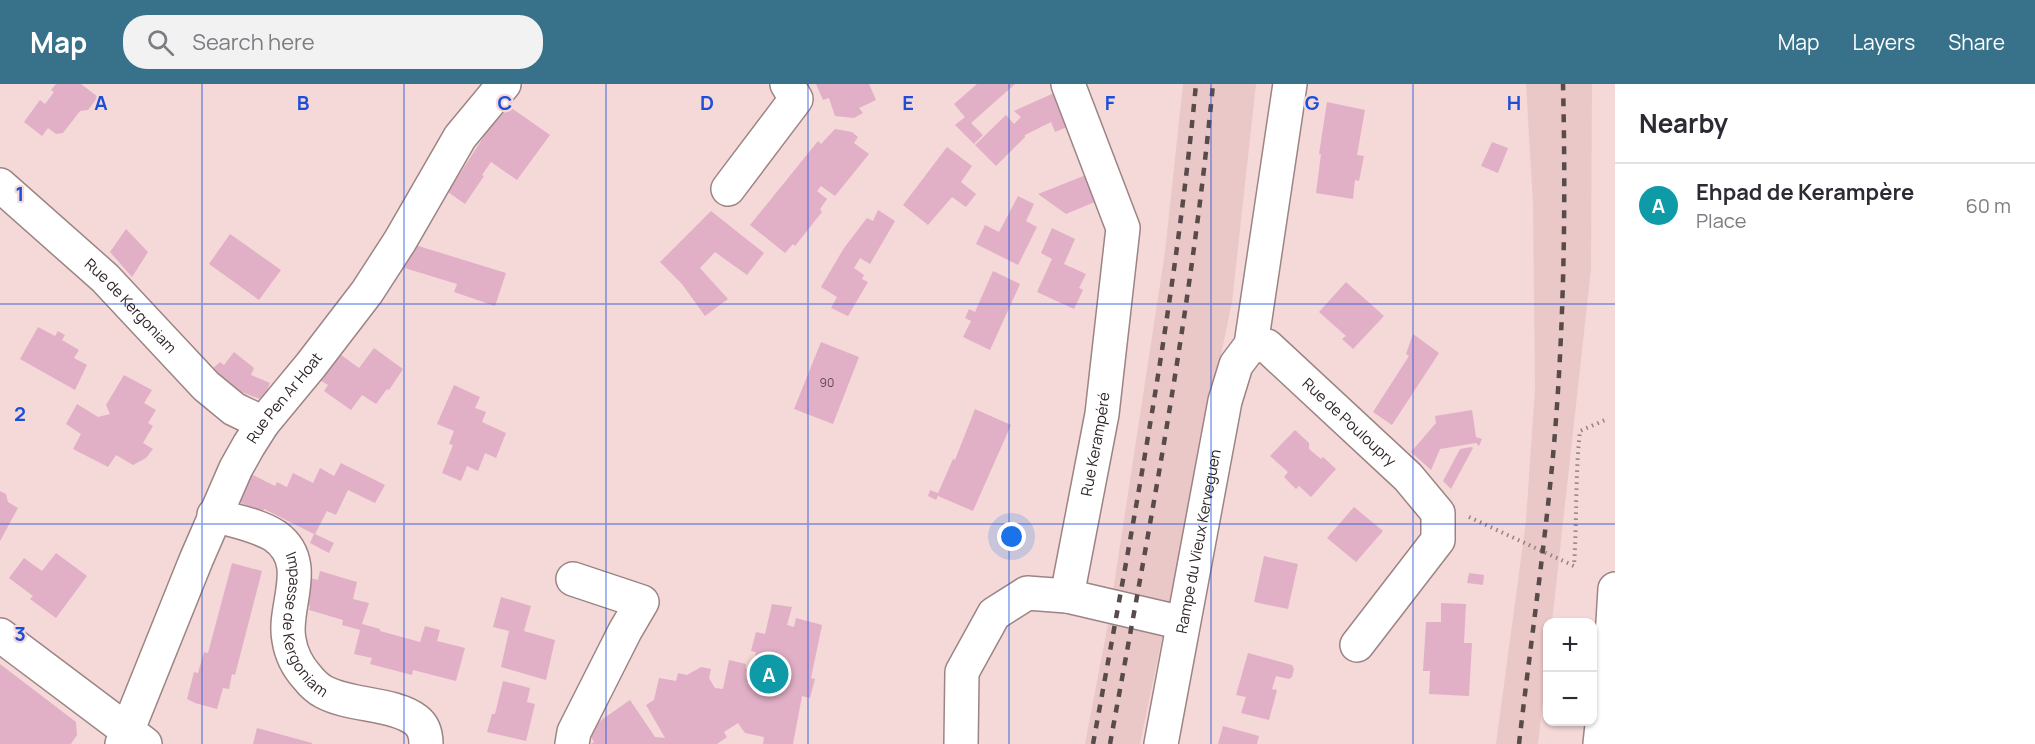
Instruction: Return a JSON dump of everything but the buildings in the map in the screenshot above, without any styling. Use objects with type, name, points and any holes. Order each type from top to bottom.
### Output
[{"type":"main road","name":"Rue Pen Ar Hoat","points":[[131,740],[214,515],[236,468],[263,423],[367,292],[400,241],[460,137],[504,84]]},
{"type":"main road","points":[[728,189],[796,99],[787,84]]},
{"type":"main road","name":"Rue Kerampéré","points":[[1067,596],[1102,414],[1123,228],[1068,84]]},
{"type":"main road","points":[[1251,345],[1290,84]]},
{"type":"main road","name":"Rue de Kergoniam","points":[[0,185],[105,278],[206,386],[234,409],[263,423]]},
{"type":"main road","name":"Rue de Pouloupry","points":[[1251,345],[1267,346],[1408,477],[1438,513]]},
{"type":"main road","name":"Rampe du Vieux Kerveguen","points":[[1161,744],[1225,401],[1236,365],[1251,345]]},
{"type":"main road","points":[[1357,645],[1438,540],[1438,513]]},
{"type":"main road","name":"Impasse de Kergoniam","points":[[214,515],[262,530],[276,537],[286,548],[293,564],[295,582],[288,639],[296,660],[307,677],[323,692],[404,714],[416,720],[423,728],[426,744]]},
{"type":"main road","points":[[572,744],[573,732],[624,631],[642,602],[573,579]]},
{"type":"main road","points":[[1600,744],[1615,589]]},
{"type":"main road","points":[[961,744],[962,672],[994,614],[1027,593],[1067,596],[1183,623]]},
{"type":"main road","points":[[0,635],[131,740]]},
{"type":"path","points":[[1438,513],[1453,508],[1574,566],[1577,530],[1575,468],[1580,431],[1605,420]]},
{"type":"shaded area","points":[[1183,84],[1256,84],[1232,302],[1140,744],[1085,744],[1108,624],[1165,252]]},
{"type":"shaded area","points":[[1526,84],[1592,84],[1591,269],[1552,618],[1543,618],[1543,700],[1538,744],[1496,744],[1526,521],[1535,388],[1533,203]]},
{"type":"railway","points":[[1093,744],[1138,497],[1165,332],[1196,84]]},
{"type":"railway","points":[[1110,744],[1182,333],[1213,84]]},
{"type":"railway","points":[[1519,744],[1557,410],[1563,270],[1563,84]]},
{"type":"place","name":"Ehpad de Kerampère","points":[[769,674]]}]
